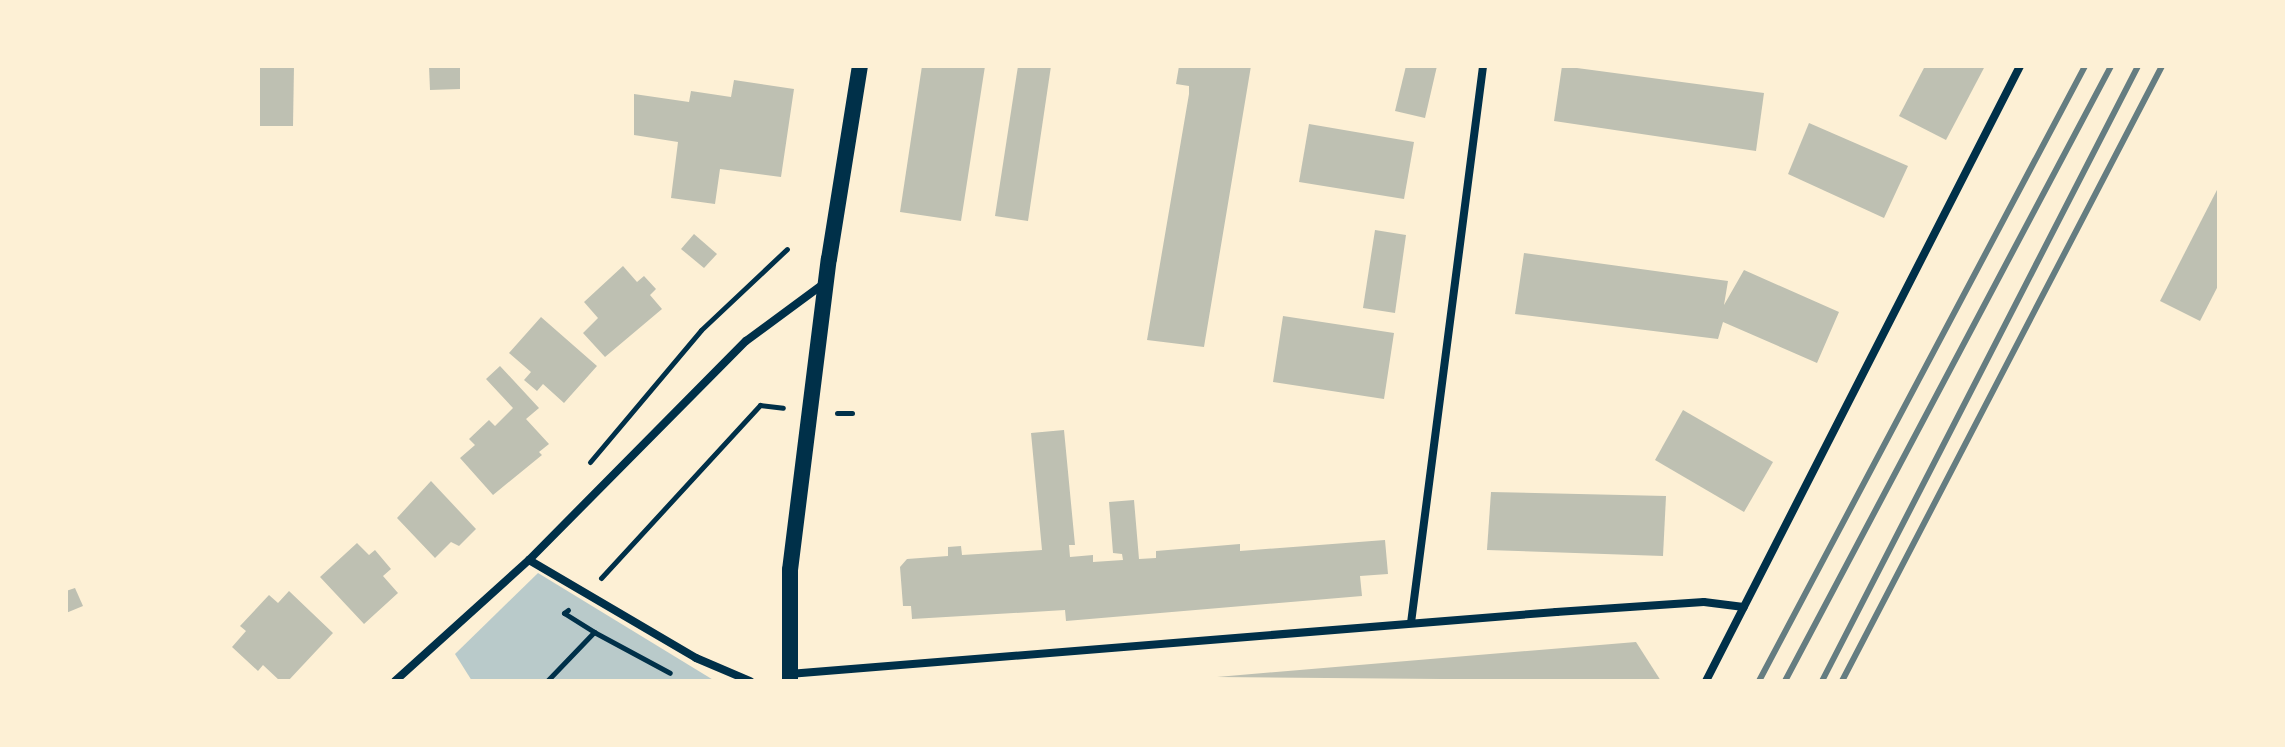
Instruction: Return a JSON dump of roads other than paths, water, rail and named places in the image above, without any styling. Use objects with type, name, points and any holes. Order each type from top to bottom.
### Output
[{"type":"main road","points":[[790,677],[790,570],[827,282],[860,66]]},
{"type":"street","points":[[1411,623],[1483,66]]},
{"type":"street","points":[[1706,681],[2020,66]]},
{"type":"street","points":[[395,681],[529,560],[746,341],[827,282]]},
{"type":"street","points":[[529,560],[696,658],[750,681]]},
{"type":"street","points":[[790,677],[1411,623],[1704,602],[1744,607]]},
{"type":"railway","points":[[1759,681],[2085,66]]},
{"type":"railway","points":[[1785,681],[2111,66]]},
{"type":"railway","points":[[1822,681],[2138,66]]},
{"type":"railway","points":[[1842,681],[2162,66]]}]
